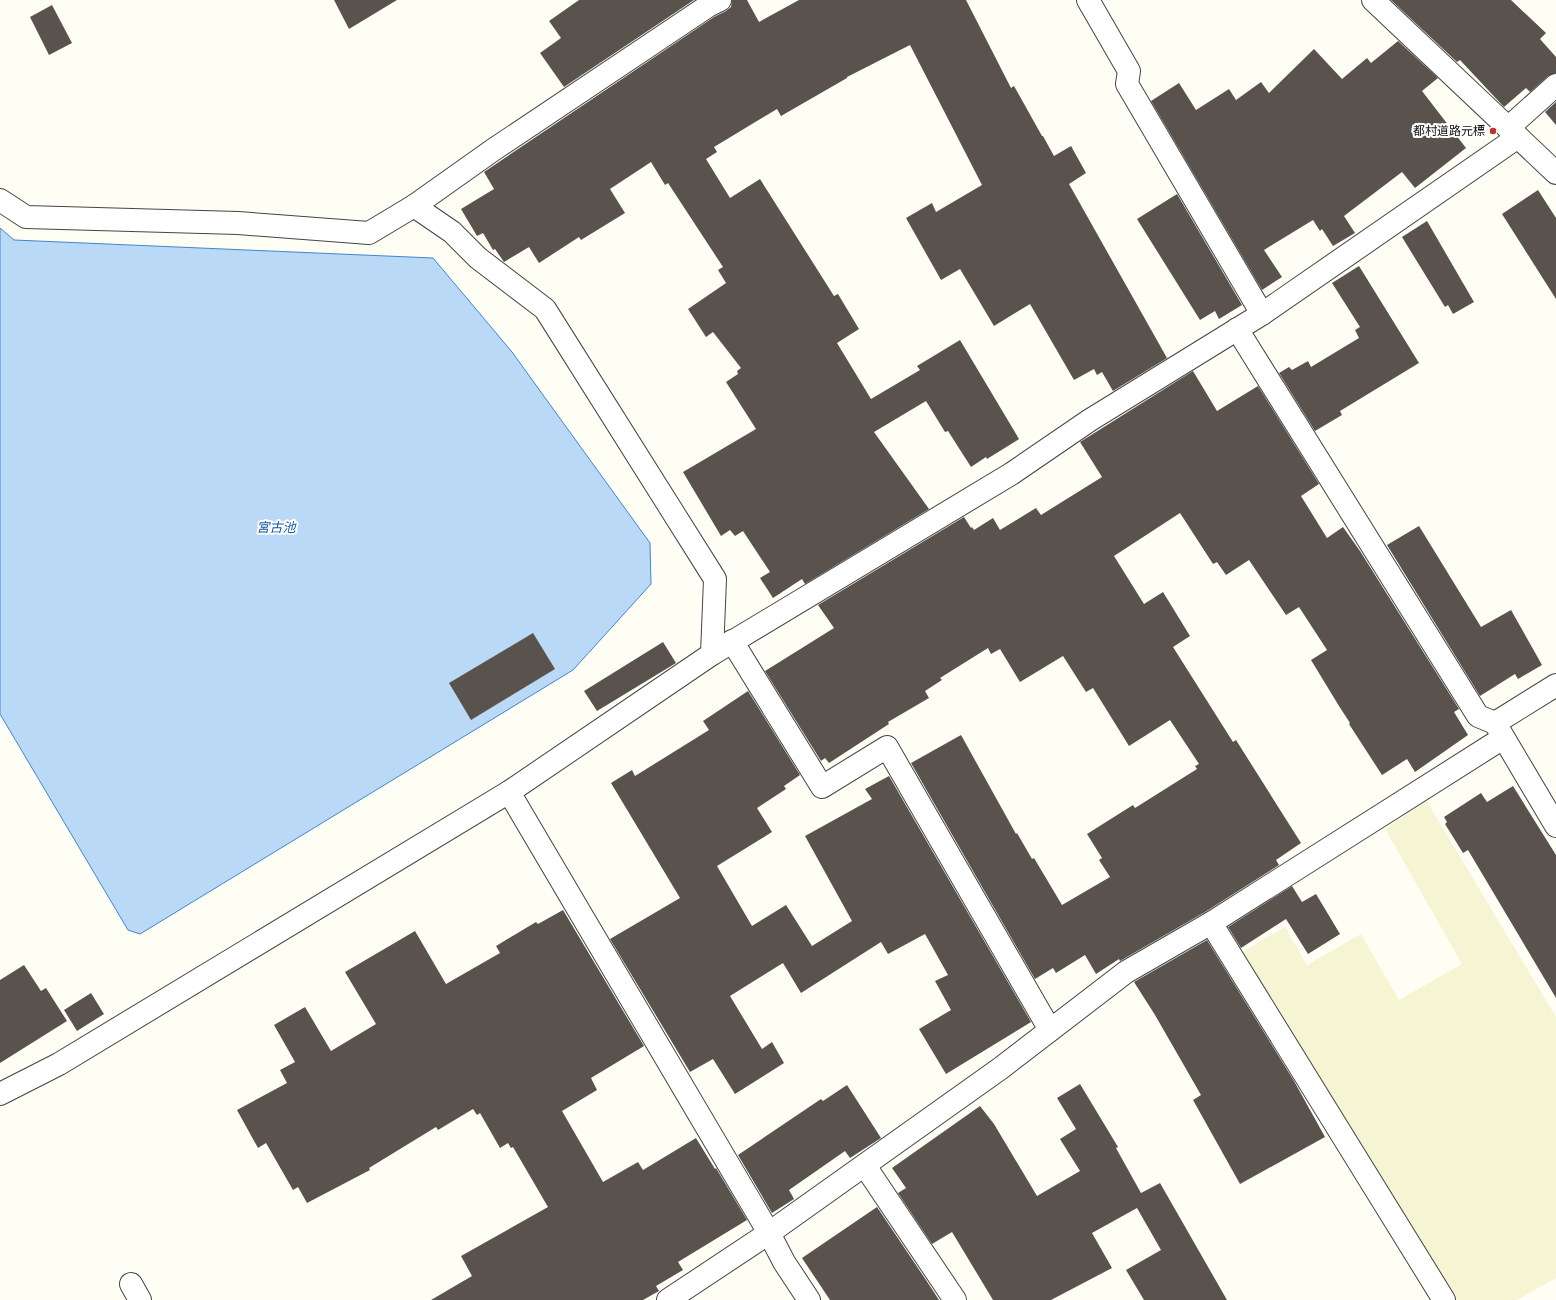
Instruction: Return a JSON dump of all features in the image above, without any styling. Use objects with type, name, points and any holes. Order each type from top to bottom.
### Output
[{"type":"street","points":[[0,200],[26,217],[238,224],[369,232],[414,206],[499,146],[708,6],[720,0]]},
{"type":"street","points":[[1088,0],[1129,71],[1127,84],[1262,314]]},
{"type":"street","points":[[1373,0],[1556,173]]},
{"type":"street","points":[[0,1094],[59,1064],[509,792],[712,654],[1011,474],[1090,420],[1262,314],[1513,132],[1556,85]]},
{"type":"street","points":[[414,206],[452,232],[478,258],[546,309],[715,579],[712,654]]},
{"type":"street","points":[[1237,329],[1478,716],[1499,730],[1556,826]]},
{"type":"street","points":[[732,642],[822,787],[887,747],[1050,1030]]},
{"type":"street","points":[[675,1298],[865,1166],[1001,1068],[1126,972],[1212,922],[1499,730],[1556,686]]},
{"type":"street","points":[[509,792],[769,1233],[784,1262],[809,1300]]},
{"type":"street","points":[[1212,922],[1444,1300]]},
{"type":"street","points":[[865,1166],[955,1300]]},
{"type":"green space","points":[[1426,800],[1556,1017],[1556,1278],[1517,1300],[1451,1300],[1408,1233],[1242,952],[1285,927],[1307,965],[1361,934],[1399,1000],[1462,964],[1385,829]]},
{"type":"water","name":"宮古池","points":[[0,228],[14,240],[433,258],[512,352],[650,543],[651,584],[573,670],[140,934],[128,930],[0,714]]},
{"type":"building","points":[[334,0],[397,0],[349,29]]},
{"type":"building","points":[[579,0],[694,0],[564,87],[540,53],[561,38],[549,21]]},
{"type":"building","points":[[732,0],[747,0],[759,22],[799,0],[966,0],[1011,88],[1014,86],[1054,156],[1071,146],[1086,173],[1069,184],[1167,358],[1113,391],[1102,372],[1097,375],[1094,369],[1074,380],[1030,304],[994,326],[960,269],[941,280],[906,218],[932,203],[936,212],[982,185],[910,45],[847,77],[781,116],[777,109],[714,147],[717,152],[706,159],[730,198],[760,179],[834,296],[838,294],[859,329],[837,343],[871,399],[920,370],[917,366],[960,340],[1019,439],[971,467],[948,431],[945,432],[926,401],[874,432],[929,509],[805,584],[802,579],[773,598],[760,578],[770,572],[743,531],[735,536],[730,530],[721,536],[683,472],[756,429],[726,382],[738,374],[737,371],[741,368],[713,332],[706,337],[688,309],[726,283],[718,270],[723,267],[668,183],[665,185],[651,162],[610,189],[625,213],[581,240],[579,237],[539,263],[529,247],[504,262],[495,249],[493,250],[483,233],[477,236],[461,209],[494,189],[484,172],[714,17],[726,11],[731,7]]},
{"type":"building","points":[[1391,0],[1511,0],[1546,33],[1540,39],[1556,57],[1556,73],[1548,76],[1530,92],[1526,88],[1504,107],[1460,60],[1457,62]]},
{"type":"building","points":[[52,5],[72,43],[49,55],[30,17]]},
{"type":"building","points":[[1398,41],[1438,78],[1422,91],[1466,148],[1415,188],[1402,172],[1344,216],[1355,233],[1333,246],[1322,229],[1320,231],[1313,220],[1264,250],[1282,277],[1262,290],[1151,101],[1179,83],[1196,110],[1229,89],[1236,100],[1261,82],[1269,93],[1314,49],[1342,79],[1367,58],[1371,63]]},
{"type":"building","points":[[1556,102],[1556,125],[1545,112]]},
{"type":"building","points":[[1538,190],[1556,218],[1556,299],[1502,214]]},
{"type":"building","points":[[1177,194],[1242,305],[1219,319],[1215,311],[1200,320],[1137,219]]},
{"type":"building","points":[[1427,221],[1474,302],[1453,314],[1448,305],[1445,307],[1402,237]]},
{"type":"building","points":[[1359,266],[1419,363],[1340,411],[1342,415],[1315,431],[1279,373],[1289,367],[1292,370],[1308,361],[1311,367],[1359,338],[1355,330],[1360,327],[1332,283]]},
{"type":"building","points":[[1193,371],[1217,411],[1258,386],[1319,484],[1301,496],[1327,538],[1343,527],[1360,551],[1459,709],[1454,712],[1468,735],[1415,772],[1407,759],[1382,775],[1349,724],[1350,723],[1311,660],[1327,650],[1299,607],[1286,615],[1249,560],[1226,575],[1217,562],[1213,564],[1180,513],[1114,556],[1144,604],[1163,592],[1190,636],[1173,647],[1233,742],[1236,740],[1301,843],[1276,860],[1279,865],[1205,912],[1120,961],[1119,959],[1096,974],[1085,955],[1056,973],[1053,968],[1035,979],[911,763],[961,735],[1016,834],[1017,833],[1032,859],[1034,858],[1062,905],[1110,877],[1099,860],[1102,858],[1087,834],[1133,805],[1135,808],[1197,769],[1195,766],[1199,764],[1170,720],[1129,746],[1093,688],[1086,692],[1063,656],[1020,682],[1000,649],[991,654],[988,648],[940,678],[942,680],[925,691],[929,698],[888,722],[889,724],[829,763],[825,758],[821,761],[765,671],[834,628],[818,605],[964,517],[974,530],[993,518],[1000,530],[1036,508],[1041,515],[1102,477],[1080,442]]},
{"type":"building","points":[[1419,526],[1481,627],[1511,610],[1542,665],[1518,679],[1515,674],[1480,696],[1387,545]]},
{"type":"building","points":[[533,633],[555,669],[471,720],[449,683]]},
{"type":"building","points":[[663,642],[676,663],[597,711],[584,691]]},
{"type":"building","points":[[748,691],[800,775],[784,786],[786,789],[757,808],[772,832],[717,866],[752,926],[786,905],[812,946],[852,921],[805,836],[872,799],[865,789],[889,776],[1031,1022],[946,1074],[919,1029],[951,1010],[935,981],[948,975],[925,934],[888,954],[881,942],[801,993],[783,963],[730,996],[762,1049],[772,1042],[784,1063],[735,1094],[713,1059],[690,1072],[610,939],[680,898],[611,783],[632,770],[635,776],[709,730],[703,721]]},
{"type":"building","points":[[1513,786],[1556,855],[1556,998],[1468,850],[1463,853],[1445,824],[1447,822],[1444,817],[1481,793],[1487,802]]},
{"type":"building","points":[[1292,886],[1302,902],[1316,894],[1340,934],[1308,954],[1286,919],[1241,948],[1228,927]]},
{"type":"building","points":[[563,910],[644,1046],[591,1078],[597,1090],[562,1111],[603,1182],[638,1162],[643,1170],[696,1138],[747,1220],[678,1262],[683,1270],[656,1286],[659,1291],[643,1300],[431,1300],[472,1276],[461,1256],[548,1207],[513,1147],[511,1148],[508,1143],[500,1148],[480,1113],[477,1115],[473,1109],[438,1130],[436,1127],[369,1168],[370,1170],[307,1203],[298,1187],[293,1190],[266,1143],[258,1148],[237,1110],[287,1083],[280,1070],[295,1062],[274,1025],[305,1007],[331,1051],[376,1024],[345,972],[415,931],[446,984],[500,953],[496,946],[536,922],[538,924]]},
{"type":"building","points":[[1207,940],[1294,1081],[1325,1137],[1240,1184],[1193,1100],[1201,1095],[1155,1015],[1134,982]]},
{"type":"building","points":[[24,965],[41,991],[46,988],[67,1021],[0,1063],[0,980]]},
{"type":"building","points":[[91,993],[104,1014],[77,1031],[64,1010]]},
{"type":"building","points":[[1080,1084],[1118,1147],[1116,1148],[1141,1193],[1160,1183],[1227,1300],[1144,1300],[1126,1270],[1161,1250],[1137,1208],[1092,1233],[1112,1268],[1051,1300],[993,1300],[952,1232],[932,1244],[898,1193],[906,1188],[892,1168],[980,1106],[994,1124],[1037,1196],[1080,1171],[1060,1139],[1076,1129],[1057,1098]]},
{"type":"building","points":[[847,1085],[881,1138],[850,1158],[845,1151],[789,1190],[794,1199],[772,1213],[738,1155],[821,1099],[823,1101]]},
{"type":"building","points":[[877,1207],[939,1300],[830,1300],[802,1258]]},
{"type":"place","name":"都村道路元標","points":[[1493,131]]}]
